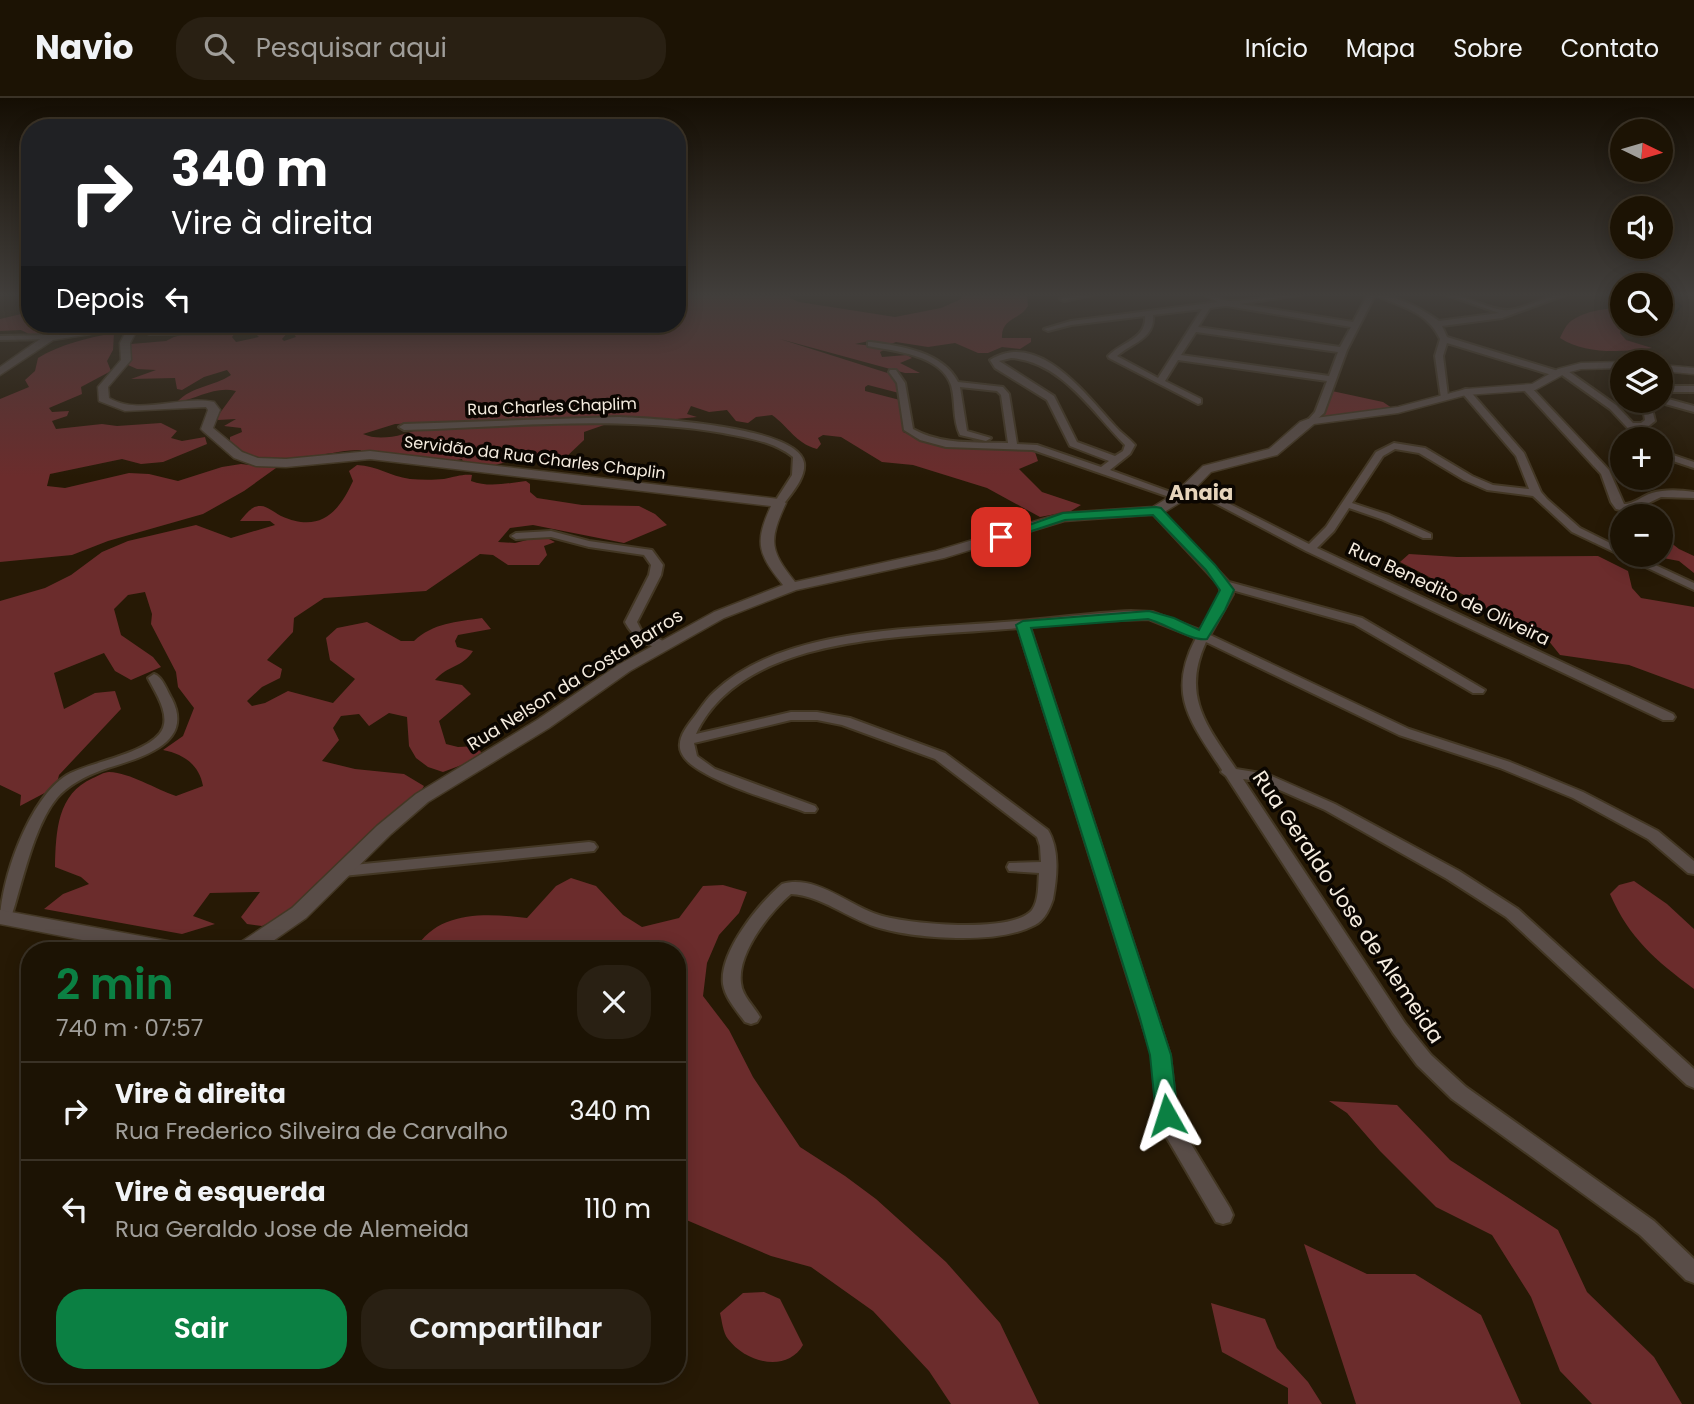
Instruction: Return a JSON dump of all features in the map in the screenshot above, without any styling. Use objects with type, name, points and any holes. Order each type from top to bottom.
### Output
[{"type":"street","points":[[0,372],[24,355]]},
{"type":"street","name":"Servidão da Rua Charles Chaplin","points":[[125,355],[125,360],[103,387],[103,399],[115,406],[134,407],[210,404],[214,410],[207,429],[244,459],[286,463],[362,455],[779,503]]},
{"type":"street","points":[[919,355],[948,373],[955,384],[963,433],[1034,447],[1179,497]]},
{"type":"street","points":[[1007,355],[994,360],[998,366],[1051,398],[1073,444],[1116,460]]},
{"type":"street","points":[[1024,355],[1074,384],[1130,445],[1127,452],[1103,470]]},
{"type":"street","points":[[1114,355],[1160,383],[1198,401]]},
{"type":"street","points":[[1342,355],[1317,421],[1398,410],[1466,392],[1527,388],[1540,385],[1560,372],[1581,366],[1610,365]]},
{"type":"street","points":[[1439,355],[1444,396]]},
{"type":"street","points":[[1503,355],[1560,372],[1613,407],[1631,426],[1643,426],[1650,421],[1649,413]]},
{"type":"street","points":[[1160,383],[1177,356],[1333,379]]},
{"type":"street","points":[[1673,369],[1694,371]]},
{"type":"street","points":[[893,372],[901,383],[908,426],[914,434],[946,444],[1012,443]]},
{"type":"street","points":[[955,384],[1000,389],[1005,394],[1012,443]]},
{"type":"street","points":[[1527,388],[1605,472],[1613,484],[1616,502],[1621,506],[1632,507],[1650,496],[1659,494],[1694,495]]},
{"type":"street","points":[[1673,389],[1694,389]]},
{"type":"street","points":[[1466,392],[1521,455],[1536,493],[1576,530],[1610,547]]},
{"type":"street","points":[[1673,403],[1694,409]]},
{"type":"street","name":"Rua Charles Chaplim","points":[[404,427],[617,420],[738,433],[781,443],[792,450],[800,466],[765,533],[765,545],[768,557],[792,587]]},
{"type":"street","name":"Rua Nelson da Costa Barros","points":[[257,942],[299,914],[384,830],[422,798],[513,743],[661,645],[719,615],[792,587],[939,555],[1063,517],[1156,511],[1179,497],[1207,469],[1273,452],[1304,424],[1317,421]]},
{"type":"street","points":[[1310,549],[1323,538],[1379,454],[1394,446],[1422,450],[1491,488],[1536,493]]},
{"type":"street","points":[[1673,462],[1693,465]]},
{"type":"street","points":[[1605,472],[1610,471]]},
{"type":"street","name":"Rua Benedito de Oliveira","points":[[1216,501],[1310,549],[1668,717]]},
{"type":"street","points":[[1346,505],[1385,517],[1427,536]]},
{"type":"street","points":[[1156,511],[1225,584],[1357,621],[1478,690]]},
{"type":"street","points":[[516,536],[551,534],[589,544],[648,552],[657,565],[655,575],[631,622],[636,632],[661,645]]},
{"type":"street","points":[[1652,567],[1694,587]]},
{"type":"street","name":"Rua Geraldo Jose de Alemeida","points":[[1225,584],[1227,594],[1202,636],[1189,670],[1187,696],[1196,719],[1228,772],[1399,1028],[1424,1060],[1459,1093],[1647,1228],[1694,1273]]},
{"type":"street","points":[[810,809],[710,772],[694,764],[687,755],[687,741],[698,718],[739,677],[789,654],[849,640],[1149,615],[1170,621],[1404,732],[1505,765],[1578,795],[1653,835],[1694,869]]},
{"type":"street","points":[[1023,625],[1161,1055],[1167,1115],[1174,1133],[1223,1215]]},
{"type":"street","points":[[130,942],[2,918],[42,808],[55,790],[77,774],[152,748],[171,731],[173,720],[168,700],[154,678]]},
{"type":"street","points":[[687,741],[791,716],[824,717],[862,726],[940,756],[1043,834],[1049,844],[1043,906],[1032,920],[1017,926],[985,931],[882,922],[846,909],[818,891],[788,888],[775,897],[762,914],[733,967],[735,994],[751,1017]]},
{"type":"street","points":[[1228,772],[1262,777],[1330,807],[1453,875],[1512,913],[1694,1080]]},
{"type":"street","points":[[343,871],[589,847]]},
{"type":"street","points":[[1016,867],[1046,868]]},
{"type":"shaded area","points":[[44,355],[110,355],[107,361],[111,371],[81,387],[82,394],[49,408],[52,412],[69,411],[67,416],[52,421],[56,429],[102,424],[117,426],[161,423],[177,431],[171,438],[182,441],[205,437],[207,444],[163,462],[141,464],[122,459],[50,474],[47,486],[65,488],[129,473],[149,474],[178,481],[241,464],[276,468],[244,491],[203,514],[108,541],[72,555],[0,562],[0,399],[29,387],[25,380],[35,371],[38,358]]},
{"type":"shaded area","points":[[127,355],[830,355],[897,376],[899,393],[868,385],[865,391],[900,400],[903,432],[944,447],[1034,449],[1038,461],[1019,469],[1042,492],[1081,505],[1071,511],[1040,517],[987,488],[913,465],[882,462],[841,437],[823,435],[818,438],[821,444],[817,449],[809,446],[772,415],[756,417],[748,423],[736,421],[727,410],[709,412],[691,406],[687,414],[697,417],[666,420],[633,417],[395,424],[363,434],[385,437],[401,435],[423,427],[605,422],[604,425],[584,432],[584,440],[564,459],[554,462],[514,460],[488,467],[465,468],[462,459],[447,462],[359,457],[361,450],[283,461],[253,459],[241,454],[230,441],[230,437],[242,432],[241,428],[224,426],[236,419],[218,420],[217,417],[236,391],[213,391],[177,402],[189,393],[231,375],[227,370],[204,377],[182,390],[177,389],[175,378],[131,379],[156,370],[137,369],[128,365]]},
{"type":"shaded area","points":[[839,355],[907,355],[912,358],[900,363],[920,373],[905,373]]},
{"type":"shaded area","points":[[1332,391],[1383,402],[1395,410],[1317,421]]},
{"type":"shaded area","points":[[357,465],[410,479],[472,475],[471,481],[485,484],[526,481],[530,484],[530,492],[537,498],[582,505],[639,506],[655,514],[667,525],[624,543],[533,525],[510,528],[498,542],[515,543],[543,536],[555,542],[544,546],[547,555],[539,565],[508,565],[493,555],[480,554],[426,591],[324,598],[294,618],[293,632],[267,660],[282,669],[280,678],[262,687],[247,701],[252,706],[265,703],[288,691],[333,703],[355,679],[330,660],[326,638],[337,628],[367,622],[401,641],[414,641],[429,630],[445,624],[482,618],[491,629],[458,635],[455,641],[457,647],[473,651],[464,661],[435,680],[462,685],[471,694],[439,721],[446,744],[458,747],[478,746],[483,757],[443,772],[428,767],[416,758],[409,746],[407,717],[389,713],[369,726],[359,714],[341,716],[333,728],[339,740],[322,761],[355,769],[404,774],[424,786],[413,804],[299,909],[262,926],[247,924],[241,917],[260,892],[210,893],[193,916],[215,924],[182,934],[44,909],[63,894],[89,884],[81,877],[55,867],[56,840],[61,815],[65,804],[81,785],[109,772],[134,778],[176,796],[203,786],[198,772],[189,761],[163,750],[183,736],[194,708],[178,687],[176,672],[151,624],[152,614],[145,592],[128,595],[114,609],[121,635],[153,657],[161,667],[131,680],[115,671],[104,653],[54,673],[64,709],[95,693],[115,691],[121,709],[59,775],[56,787],[20,806],[21,795],[0,785],[0,601],[45,588],[71,575],[102,552],[128,541],[196,525],[231,538],[275,525],[270,521],[240,521],[258,506],[266,507],[294,521],[317,521],[334,511],[341,503],[353,481],[349,471]]},
{"type":"shaded area","points":[[1673,544],[1694,556],[1694,573],[1679,561],[1673,560]]},
{"type":"shaded area","points":[[1409,554],[1457,557],[1598,556],[1610,562],[1610,567],[1620,567],[1628,571],[1632,588],[1641,598],[1694,607],[1694,689],[1629,665],[1560,655],[1544,635],[1519,619],[1481,608],[1466,596],[1400,562]]},
{"type":"shaded area","points":[[571,878],[596,886],[623,915],[642,927],[679,918],[703,886],[723,885],[747,892],[739,913],[719,935],[707,963],[703,996],[729,1030],[753,1077],[800,1147],[876,1199],[946,1262],[1000,1323],[1039,1404],[951,1404],[929,1371],[873,1311],[811,1267],[771,1256],[686,1220],[686,942],[421,942],[436,927],[464,917],[496,915],[527,918],[556,886]]},
{"type":"shaded area","points":[[1634,881],[1667,904],[1694,929],[1694,989],[1645,947],[1618,910],[1610,894],[1619,885]]},
{"type":"shaded area","points":[[1329,1101],[1397,1105],[1450,1160],[1558,1230],[1587,1292],[1654,1357],[1682,1404],[1592,1404],[1560,1371],[1531,1297],[1492,1235],[1436,1207],[1380,1151],[1347,1113]]},
{"type":"shaded area","points":[[1304,1244],[1367,1274],[1415,1274],[1481,1315],[1521,1404],[1356,1404]]},
{"type":"shaded area","points":[[764,1292],[780,1299],[803,1345],[796,1354],[777,1362],[755,1359],[736,1347],[725,1334],[720,1313],[743,1293]]},
{"type":"shaded area","points":[[1211,1303],[1265,1319],[1277,1348],[1308,1382],[1322,1404],[1288,1404],[1288,1388],[1222,1352]]},
{"type":"district","name":"Anaia","points":[[1201,493]]},
{"type":"route","points":[[1001,537],[1063,517],[1156,511],[1211,567],[1227,590],[1219,610],[1202,636],[1170,621],[1149,615],[1023,625],[1161,1055],[1163,1097],[1167,1115]]}]
